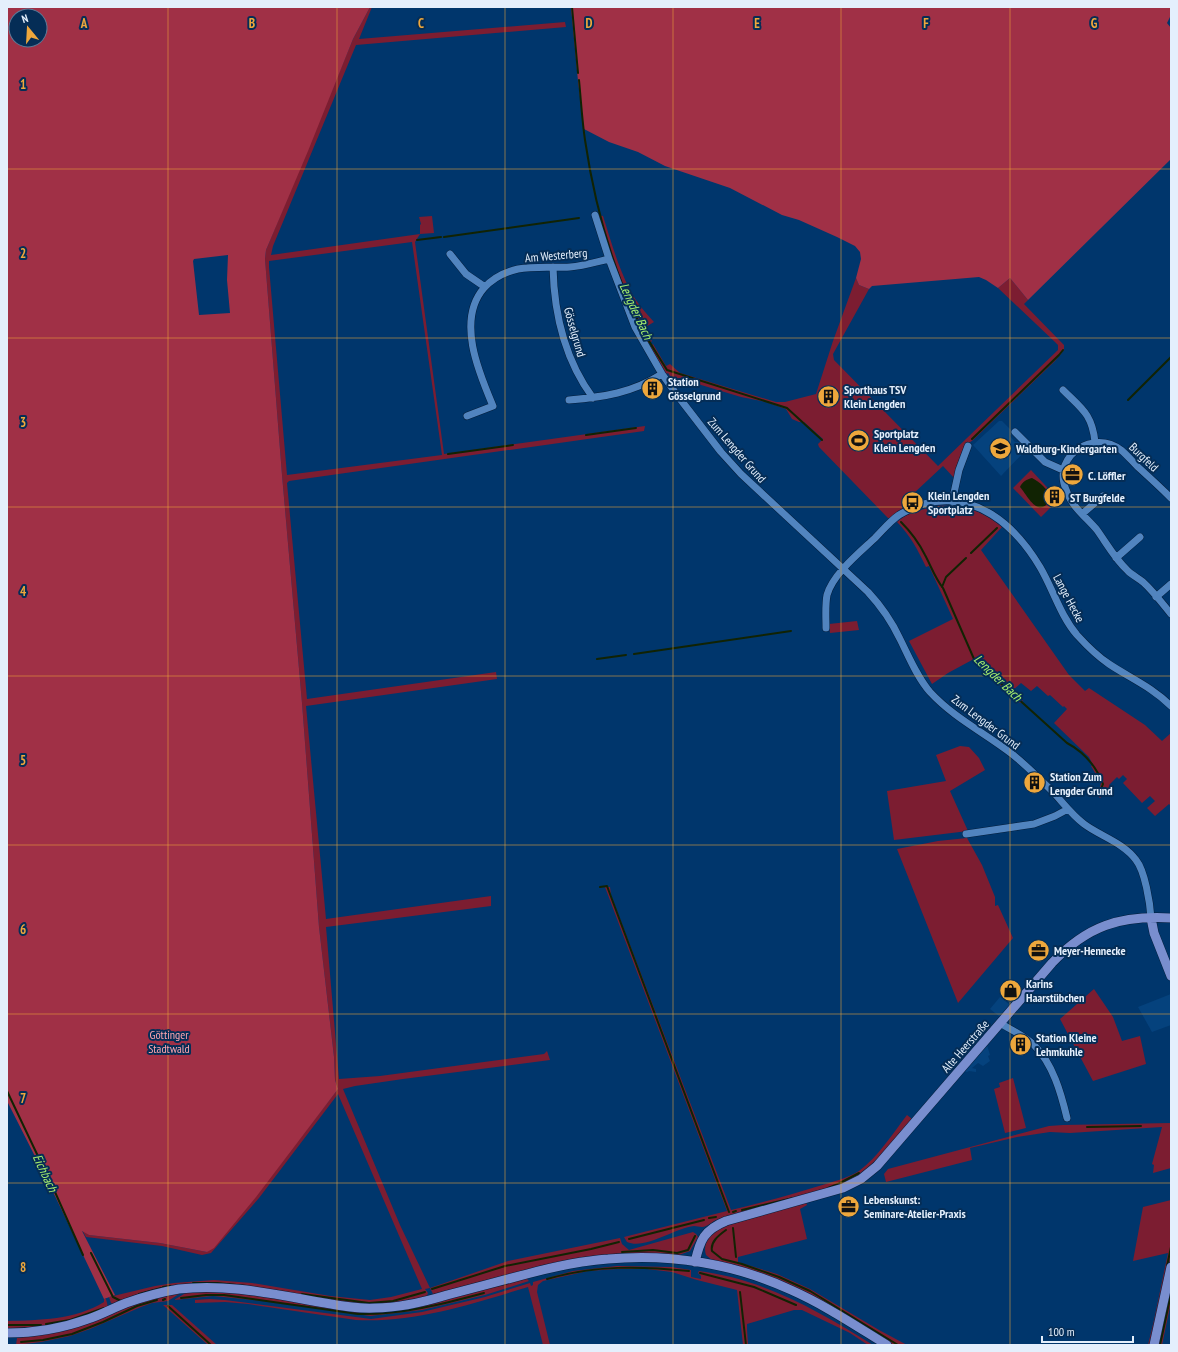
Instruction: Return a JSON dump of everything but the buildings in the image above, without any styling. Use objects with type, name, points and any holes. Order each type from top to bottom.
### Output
[{"type":"main road","points":[[1151,918],[1156,938],[1171,976]]},
{"type":"main road","name":"Alte Heerstraße","points":[[695,1262],[699,1246],[703,1238],[715,1225],[847,1186],[861,1179],[877,1166],[1052,963],[1079,938],[1098,928],[1117,921],[1171,918]]},
{"type":"main road","points":[[7,1333],[65,1326],[91,1318],[144,1297],[179,1289],[213,1287],[233,1288],[349,1307],[375,1308],[415,1303],[529,1274],[606,1259],[656,1258],[714,1265],[755,1275],[823,1306],[887,1345]]},
{"type":"main road","points":[[1154,1345],[1171,1267]]},
{"type":"street","name":"Zum Lengder Grund","points":[[595,215],[609,260],[636,327],[662,374],[703,428],[732,464],[755,488],[868,592],[888,617],[913,666],[930,692],[969,725],[1023,764],[1046,784],[1068,809],[1085,825],[1121,847],[1136,860],[1143,875],[1151,918]]},
{"type":"street","points":[[450,254],[466,274],[485,287]]},
{"type":"street","name":"Am Westerberg","points":[[467,416],[493,406],[479,371],[472,337],[471,321],[474,306],[479,294],[485,287],[495,279],[516,270],[534,267],[581,266],[609,260]]},
{"type":"street","name":"Gösselgrund","points":[[553,267],[557,315],[562,336],[575,370],[593,398]]},
{"type":"street","points":[[569,400],[593,398],[630,390],[662,374]]},
{"type":"street","points":[[1063,390],[1090,419],[1094,430],[1095,442],[1090,443],[1071,455],[1063,470],[1067,493],[1116,558],[1128,571],[1143,582],[1171,614]]},
{"type":"street","points":[[1015,432],[1045,462],[1063,470]]},
{"type":"street","name":"Burgfeld","points":[[1095,442],[1107,443],[1119,448],[1171,498]]},
{"type":"street","points":[[952,502],[959,470],[968,446]]},
{"type":"street","points":[[1082,514],[1103,496]]},
{"type":"street","name":"Lange Hecke","points":[[843,569],[900,515],[914,508],[931,503],[952,502],[968,504],[982,509],[1005,524],[1035,558],[1060,609],[1077,635],[1108,663],[1145,685],[1171,706]]},
{"type":"street","points":[[1116,558],[1140,537]]},
{"type":"street","points":[[826,628],[825,607],[828,593],[832,584],[843,569]]},
{"type":"street","points":[[1156,597],[1171,584]]},
{"type":"street","points":[[966,834],[1034,824],[1068,809]]},
{"type":"street","points":[[1000,1023],[1031,1042],[1044,1058],[1056,1082],[1067,1118]]},
{"type":"shaded area","points":[[370,7],[372,7],[359,39],[565,22],[566,27],[356,45],[273,246],[271,255],[420,234],[415,242],[444,454],[645,426],[644,431],[289,481],[287,483],[307,699],[496,672],[497,679],[306,706],[326,919],[491,896],[491,906],[326,927],[339,1079],[380,1076],[544,1054],[547,1051],[550,1060],[403,1079],[343,1089],[400,1225],[430,1288],[425,1289],[428,1293],[426,1298],[386,1304],[350,1304],[214,1285],[115,1305],[111,1303],[109,1297],[155,1286],[214,1280],[252,1283],[330,1296],[370,1300],[391,1297],[422,1289],[338,1094],[259,1198],[211,1253],[202,1255],[162,1246],[86,1237],[82,1230],[89,1235],[160,1243],[207,1252],[338,1089],[335,1080],[334,1057],[319,927],[265,259],[266,250],[353,39]],"holes":[[[412,242],[442,455],[287,475],[269,261]]]},
{"type":"shaded area","points":[[597,215],[603,216],[618,263],[630,290],[644,311],[654,322],[644,328],[652,341],[648,344],[628,303]]},
{"type":"shaded area","points":[[432,216],[434,233],[420,234],[421,224],[419,217]]},
{"type":"shaded area","points":[[856,278],[859,285],[869,289],[833,354],[834,360],[938,466],[1058,350],[1058,345],[998,288],[1010,278],[1028,300],[1024,304],[1064,345],[1064,350],[1055,361],[965,446],[955,479],[943,466],[913,494],[916,497],[914,500],[913,498],[910,501],[911,503],[909,507],[891,518],[888,518],[819,447],[818,444],[823,439],[804,422],[799,422],[792,419],[786,409],[766,402],[741,397],[678,378],[674,382],[668,373],[666,374],[650,347],[653,344],[666,366],[670,364],[680,373],[776,402],[785,402],[816,394],[833,341]]},
{"type":"shaded area","name":"Waldburg-Kindergarten","points":[[999,421],[1002,421],[1013,432],[1010,436],[1015,442],[1021,442],[1028,448],[1001,476],[973,445]]},
{"type":"shaded area","points":[[1031,470],[1057,498],[1054,500],[1056,502],[1041,517],[1013,488]]},
{"type":"shaded area","points":[[1032,478],[1044,487],[1050,496],[1051,499],[1042,507],[1038,507],[1034,504],[1020,487],[1025,481]]},
{"type":"shaded area","points":[[935,506],[954,506],[971,509],[986,516],[1002,527],[981,550],[1069,675],[1085,691],[1089,688],[1145,725],[1162,741],[1171,733],[1171,806],[1169,804],[1155,816],[1147,808],[1155,801],[1150,796],[1142,803],[1123,783],[1127,779],[1123,775],[1119,779],[1117,777],[1109,785],[1112,788],[1100,798],[1098,796],[1101,783],[1091,766],[1093,765],[1089,757],[1054,723],[1067,709],[1050,695],[1048,696],[1037,686],[1031,691],[1021,683],[1013,690],[1023,701],[1020,703],[972,660],[948,673],[932,684],[909,641],[953,619],[929,566],[926,567],[906,532],[897,522],[900,519],[920,510],[928,508],[929,510],[936,510]]},
{"type":"shaded area","points":[[857,621],[859,630],[830,633],[829,624]]},
{"type":"shaded area","points":[[960,746],[969,747],[979,758],[985,770],[950,791],[968,831],[894,840],[887,791],[946,781],[936,755]]},
{"type":"shaded area","points":[[967,838],[982,865],[995,897],[995,906],[998,905],[1013,938],[958,1003],[897,849],[938,841]]},
{"type":"shaded area","points":[[605,887],[610,887],[611,895],[731,1210],[840,1180],[859,1171],[879,1152],[907,1115],[912,1119],[890,1146],[865,1170],[846,1183],[723,1217],[704,1227],[694,1226],[686,1228],[642,1243],[634,1244],[627,1242],[624,1237],[727,1211]]},
{"type":"shaded area","points":[[1094,989],[1113,1017],[1122,1041],[1140,1036],[1146,1064],[1093,1081],[1060,1019]]},
{"type":"shaded area","points":[[1171,994],[1171,1025],[1152,1032],[1138,1007]]},
{"type":"shaded area","points":[[1000,997],[1010,1005],[1000,1017],[990,1009]]},
{"type":"shaded area","points":[[987,1045],[990,1061],[983,1066],[978,1063],[972,1068],[976,1069],[976,1072],[964,1071]]},
{"type":"shaded area","points":[[1013,1078],[1026,1128],[1005,1133],[994,1089],[1000,1087],[999,1083]]},
{"type":"shaded area","points":[[1171,1123],[1171,1168],[1153,1173],[1154,1165],[1152,1164],[1162,1127],[1070,1133],[1050,1132],[1017,1137],[970,1148],[972,1160],[886,1182],[884,1174],[888,1169],[1049,1126]]},
{"type":"shaded area","points":[[1171,1200],[1171,1255],[1152,1345],[1148,1345],[1168,1253],[1133,1261],[1143,1207]]},
{"type":"shaded area","points":[[806,1202],[807,1205],[800,1209],[807,1239],[738,1257],[738,1262],[777,1274],[810,1289],[907,1345],[892,1345],[840,1312],[755,1272],[712,1260],[706,1255],[706,1243],[710,1236],[719,1228]]},
{"type":"shaded area","points":[[693,1232],[698,1237],[690,1251],[679,1255],[642,1253],[613,1254],[584,1258],[434,1296],[430,1288],[508,1261],[620,1238],[622,1244],[629,1250]]},
{"type":"shaded area","points":[[617,1266],[671,1267],[691,1270],[691,1277],[701,1279],[701,1276],[698,1273],[699,1271],[746,1281],[790,1298],[832,1320],[873,1345],[868,1345],[850,1333],[802,1310],[794,1310],[747,1324],[748,1345],[743,1345],[737,1290],[672,1272],[647,1269],[588,1271],[543,1281],[538,1285],[537,1292],[550,1345],[543,1345],[528,1287],[443,1311],[378,1320],[356,1320],[248,1304],[225,1302],[195,1303],[195,1300],[225,1300],[371,1319],[422,1312],[485,1297],[530,1283],[531,1286],[533,1285],[533,1282],[573,1271]]},
{"type":"shaded area","points":[[526,1278],[529,1281],[485,1295],[422,1310],[370,1316],[265,1301],[213,1296],[174,1300],[189,1291],[231,1292],[374,1312]]},
{"type":"shaded area","points":[[1171,1282],[1171,1302],[1162,1345],[1158,1345]]},
{"type":"shaded area","points":[[179,1293],[168,1301],[152,1303],[70,1336],[16,1345],[17,1338],[52,1333],[140,1302]]},
{"type":"shaded area","points":[[104,1299],[106,1299],[108,1307],[66,1323],[7,1331],[7,1321],[69,1316],[93,1308],[104,1302]]},
{"type":"shaded area","points":[[163,1305],[172,1305],[217,1345],[208,1345]]},
{"type":"green space","name":"Göttinger Stadtwald","points":[[7,7],[370,7],[353,39],[266,250],[265,259],[319,927],[334,1057],[335,1080],[338,1089],[256,1197],[214,1248],[207,1252],[160,1243],[89,1235],[82,1231],[115,1295],[104,1299],[56,1198],[7,1101]],"holes":[[[228,255],[227,280],[230,313],[199,315],[194,259]]]},
{"type":"green space","points":[[571,7],[1171,7],[1171,15],[1167,23],[1171,28],[1171,159],[1028,300],[1010,278],[998,288],[979,277],[872,286],[869,289],[859,285],[856,278],[861,259],[860,252],[855,246],[799,220],[782,215],[730,188],[665,166],[638,152],[609,142],[584,129]]},
{"type":"waterway","name":"Lengder Bach","points":[[572,7],[578,73]]},
{"type":"waterway","name":"Lengder Bach","points":[[579,80],[583,125],[593,186],[612,257],[629,302],[642,329],[667,370],[787,408],[822,440]]},
{"type":"waterway","points":[[444,237],[579,218]]},
{"type":"waterway","points":[[417,240],[441,237]]},
{"type":"waterway","points":[[972,439],[1063,350]]},
{"type":"waterway","points":[[1128,400],[1171,357]]},
{"type":"waterway","points":[[586,435],[636,428]]},
{"type":"waterway","points":[[448,454],[513,445]]},
{"type":"waterway","name":"Lengder Bach","points":[[901,522],[920,546],[935,576],[943,588],[974,659],[1067,743],[1089,760],[1097,771],[1103,784],[1099,794]]},
{"type":"waterway","points":[[971,553],[997,528]]},
{"type":"waterway","points":[[942,587],[946,577],[966,558]]},
{"type":"waterway","points":[[634,654],[791,631]]},
{"type":"waterway","points":[[597,659],[626,655]]},
{"type":"waterway","points":[[600,887],[607,886],[729,1212]]},
{"type":"waterway","name":"Eichbach","points":[[7,1091],[83,1255]]},
{"type":"waterway","points":[[1087,1127],[1141,1126]]},
{"type":"waterway","points":[[828,1188],[859,1173]]},
{"type":"waterway","points":[[742,1210],[793,1198]]},
{"type":"waterway","points":[[709,1218],[716,1217]]},
{"type":"waterway","points":[[629,1239],[704,1220]]},
{"type":"waterway","points":[[733,1228],[736,1257]]},
{"type":"waterway","points":[[726,1230],[712,1245],[712,1251],[722,1259],[742,1264],[779,1277],[810,1291],[898,1345]]},
{"type":"waterway","points":[[622,1252],[653,1250],[677,1253],[688,1250],[695,1236]]},
{"type":"waterway","points":[[432,1289],[505,1266],[619,1242]]},
{"type":"waterway","points":[[1167,1266],[1171,1247]]},
{"type":"waterway","name":"Eichbach","points":[[91,1253],[113,1297],[121,1301]]},
{"type":"waterway","points":[[547,1279],[565,1274],[600,1269],[653,1268],[689,1271]]},
{"type":"waterway","points":[[700,1273],[754,1287],[796,1305]]},
{"type":"waterway","points":[[193,1283],[217,1283],[246,1286]]},
{"type":"waterway","points":[[163,1287],[170,1286]]},
{"type":"waterway","name":"Eichbach","points":[[139,1294],[161,1288]]},
{"type":"waterway","points":[[302,1294],[369,1303],[393,1301],[425,1292]]},
{"type":"waterway","points":[[740,1292],[746,1345]]},
{"type":"waterway","points":[[181,1298],[206,1295],[224,1295],[358,1314],[374,1314],[422,1308],[484,1293]]},
{"type":"waterway","name":"Lengder Bach","points":[[1160,1345],[1171,1294]]},
{"type":"waterway","points":[[21,1342],[43,1340],[72,1334],[103,1322],[137,1306],[157,1300]]},
{"type":"waterway","points":[[168,1306],[211,1345]]},
{"type":"waterway","points":[[46,1324],[70,1320],[104,1308]]},
{"type":"waterway","points":[[7,1325],[41,1325]]},
{"type":"place","name":"Station Gösselgrund","points":[[653,388]]},
{"type":"place","name":"Sporthaus TSV Klein Lengden","points":[[829,396]]},
{"type":"place","name":"Sportplatz Klein Lengden","points":[[859,440]]},
{"type":"place","name":"Waldburg-Kindergarten","points":[[1001,448]]},
{"type":"place","name":"C. Löffler","points":[[1072,475]]},
{"type":"place","name":"ST Burgfelde","points":[[1055,497]]},
{"type":"place","name":"Klein Lengden Sportplatz","points":[[912,502]]},
{"type":"place","name":"Station Zum Lengder Grund","points":[[1035,783]]},
{"type":"place","name":"Meyer-Hennecke","points":[[1039,950]]},
{"type":"place","name":"Karins Haarstübchen","points":[[1010,990]]},
{"type":"place","name":"Station Kleine Lehmkuhle","points":[[1020,1044]]},
{"type":"place","name":"Lebenskunst: Seminare-Atelier-Praxis","points":[[848,1206]]}]
